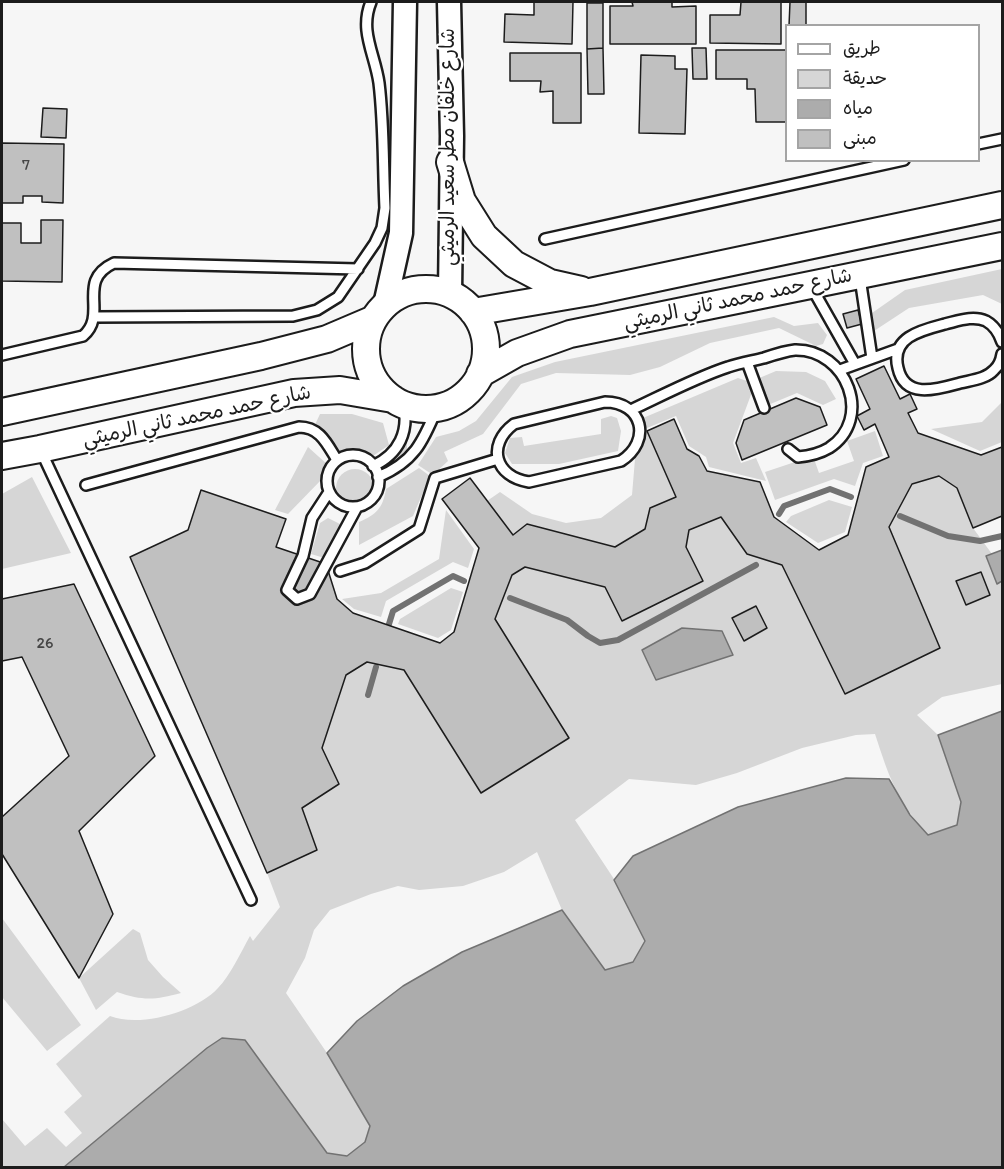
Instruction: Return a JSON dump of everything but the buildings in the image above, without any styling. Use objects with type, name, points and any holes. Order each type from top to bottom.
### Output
[{"type":"main road","points":[[450,162],[462,201],[484,236],[514,264],[550,283],[590,292]]},
{"type":"main road","name":"شارع حمد محمد ثاني الرميثي","points":[[473,312],[590,292],[1002,204]]},
{"type":"main road","name":"شارع حمد محمد ثاني الرميثي","points":[[480,375],[517,353],[570,334],[1002,246]]},
{"type":"main road","points":[[2,412],[261,356],[327,339],[380,312],[400,295],[416,290],[433,289],[450,293],[462,301],[473,312],[481,326],[486,342],[485,359],[480,375],[471,389],[458,400],[436,408],[425,409],[398,401],[380,387],[371,372],[366,354],[367,336],[380,312]]},
{"type":"main road","name":"شارع حمد محمد ثاني الرميثي","points":[[6,457],[294,393],[340,390],[398,401]]},
{"type":"street","points":[[380,312],[401,233],[405,2]]},
{"type":"street","name":"شارع خلفان مطر سعيد الرميثي","points":[[449,2],[450,293]]},
{"type":"lane","points":[[94,317],[293,316],[317,310],[338,297],[379,236],[385,208],[379,84],[366,31],[366,20],[372,2]]},
{"type":"lane","points":[[980,144],[1002,139]]},
{"type":"lane","points":[[545,239],[895,162]]},
{"type":"lane","points":[[2,355],[83,336],[92,326],[94,317],[94,280],[105,267],[114,263],[358,269]]},
{"type":"lane","points":[[859,275],[872,358]]},
{"type":"lane","points":[[810,286],[855,364]]},
{"type":"lane","points":[[1002,342],[998,325],[966,319],[911,334],[898,350],[896,360],[898,370],[910,386],[930,391],[986,377],[994,371],[1002,354]]},
{"type":"lane","points":[[631,410],[727,367],[794,350],[811,352],[827,358],[840,370],[848,385],[852,402],[850,419],[842,434],[831,447],[815,455],[798,457],[788,449]]},
{"type":"lane","points":[[840,370],[898,350]]},
{"type":"lane","points":[[747,362],[764,408]]},
{"type":"lane","points":[[373,466],[389,457],[400,443],[406,423],[398,401]]},
{"type":"lane","points":[[605,402],[623,405],[631,410],[640,427],[640,437],[630,455],[621,461],[529,482],[519,481],[502,469],[497,449],[506,430],[514,424],[605,402]]},
{"type":"lane","points":[[378,477],[401,465],[418,448],[436,408]]},
{"type":"lane","points":[[86,485],[298,426],[313,429],[319,433],[337,460]]},
{"type":"lane","points":[[40,449],[251,900]]},
{"type":"lane","points":[[329,492],[312,518],[303,556],[287,590],[297,599],[310,594],[357,507],[371,500],[376,493],[378,477],[373,466],[363,457],[354,455],[337,460],[328,474],[327,483],[334,499],[341,504],[357,507]]},
{"type":"lane","points":[[340,571],[365,563],[419,530],[435,478],[498,459]]},
{"type":"green space","points":[[1002,269],[1002,304],[983,295],[909,308],[874,331],[872,313],[905,290]]},
{"type":"green space","points":[[774,317],[794,326],[818,323],[827,335],[823,344],[816,346],[779,328],[710,343],[660,367],[630,375],[556,373],[521,384],[483,434],[444,452],[448,461],[433,475],[418,465],[436,437],[459,431],[476,421],[512,377],[555,362]]},
{"type":"green space","points":[[776,371],[806,372],[825,381],[836,399],[823,405],[797,393],[768,405],[757,379]]},
{"type":"green space","points":[[738,378],[747,381],[752,392],[733,443],[741,463],[756,458],[766,481],[709,467],[706,457],[689,446],[676,416],[647,428],[643,418]]},
{"type":"green space","points":[[1002,402],[1002,442],[980,451],[931,429],[982,422]]},
{"type":"green space","points":[[320,414],[352,414],[383,423],[389,445],[370,458],[355,454],[342,457],[313,429]]},
{"type":"green space","points":[[611,416],[617,418],[621,431],[618,451],[559,464],[512,464],[505,453],[510,438],[522,437],[524,446],[601,434],[601,419]]},
{"type":"green space","points":[[647,431],[676,497],[650,508],[645,529],[615,547],[528,524],[513,535],[487,501],[500,492],[532,514],[566,523],[601,518],[632,495],[636,447]]},
{"type":"green space","points":[[875,431],[883,456],[863,463],[855,486],[834,479],[775,500],[765,472],[813,456],[819,473],[854,461],[847,441]]},
{"type":"green space","points":[[399,439],[407,440],[407,463],[384,477],[378,466],[399,455]]},
{"type":"green space","points":[[308,447],[328,465],[322,479],[288,514],[275,510]]},
{"type":"green space","points":[[419,468],[430,476],[413,516],[359,545],[359,522],[378,510],[386,489]]},
{"type":"green space","points":[[355,469],[368,475],[374,488],[368,501],[355,507],[342,501],[336,488],[342,475]]},
{"type":"green space","points":[[939,476],[957,488],[973,528],[992,554],[986,556],[997,584],[1002,581],[1002,684],[942,697],[917,715],[938,735],[961,802],[957,825],[928,835],[917,823],[895,788],[875,734],[856,735],[802,748],[737,773],[696,785],[629,779],[575,820],[614,879],[645,941],[633,962],[605,970],[562,910],[537,852],[504,872],[463,886],[419,890],[398,886],[371,894],[330,910],[314,930],[305,958],[286,993],[327,1053],[370,1126],[365,1142],[347,1156],[327,1153],[245,1040],[222,1038],[64,1167],[2,1167],[2,1119],[25,1146],[47,1128],[66,1147],[82,1133],[64,1112],[82,1096],[56,1064],[110,1016],[136,1020],[152,1019],[182,1011],[208,997],[227,977],[250,936],[253,941],[280,907],[267,873],[317,850],[302,808],[339,784],[322,748],[346,675],[367,662],[404,670],[481,793],[569,738],[495,619],[512,575],[525,567],[605,587],[622,621],[703,581],[686,547],[689,530],[721,517],[782,565],[845,694],[940,648],[889,527],[912,484]]},
{"type":"green space","points":[[32,477],[71,553],[2,569],[2,494]]},
{"type":"green space","points":[[829,500],[852,507],[845,532],[818,543],[786,522],[791,516]]},
{"type":"green space","points":[[446,510],[474,549],[468,568],[453,562],[386,601],[381,617],[354,609],[342,599],[381,593],[439,559]]},
{"type":"green space","points":[[328,518],[346,527],[331,560],[311,554],[320,523]]},
{"type":"green space","points":[[451,588],[463,592],[451,630],[438,638],[398,624],[400,619]]},
{"type":"green space","points":[[2,918],[81,1025],[47,1051],[2,997]]},
{"type":"green space","points":[[133,929],[140,933],[148,960],[181,993],[149,998],[117,992],[96,1010],[79,978]]},
{"type":"water","points":[[1002,550],[1002,581],[997,584],[986,556]]},
{"type":"water","points":[[682,628],[722,631],[733,655],[656,680],[642,650]]},
{"type":"water","points":[[1002,711],[1002,1167],[64,1167],[222,1038],[245,1040],[327,1153],[347,1156],[365,1142],[370,1126],[327,1053],[357,1021],[403,986],[462,952],[562,910],[605,970],[633,962],[645,941],[614,880],[633,856],[738,807],[846,778],[889,779],[910,815],[928,835],[957,825],[961,802],[938,735]]},
{"type":"waterway","points":[[779,514],[784,506],[830,489],[851,497]]},
{"type":"waterway","points":[[900,516],[948,536],[980,541],[1002,536]]},
{"type":"waterway","points":[[510,598],[567,620],[600,643],[618,640],[756,565]]},
{"type":"waterway","points":[[389,624],[393,611],[453,576],[464,581]]},
{"type":"waterway","points":[[368,695],[376,667]]}]
